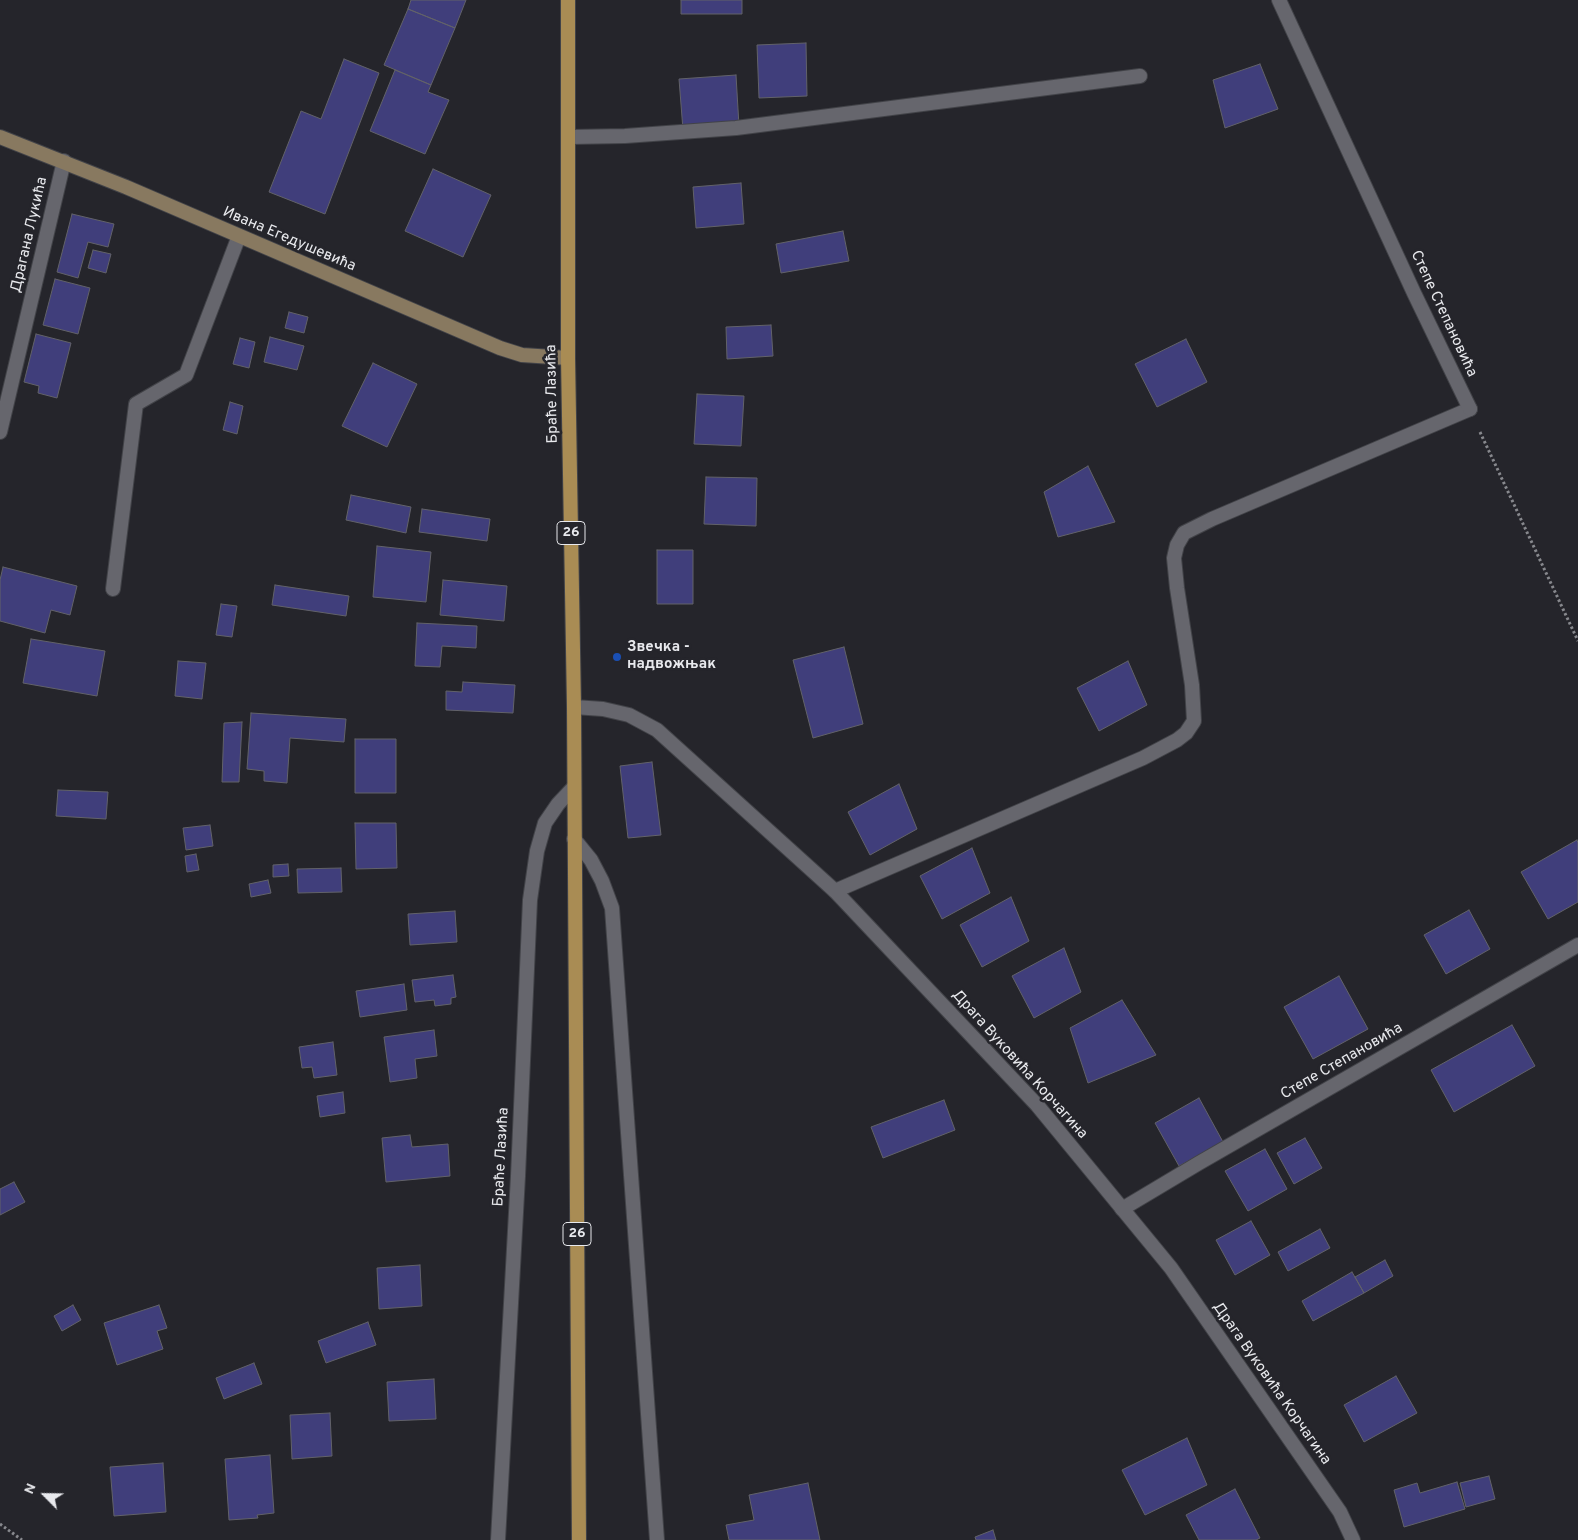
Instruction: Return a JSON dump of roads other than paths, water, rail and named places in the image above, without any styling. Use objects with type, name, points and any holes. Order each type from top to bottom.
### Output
[{"type":"main road","name":"Браће Лазића","points":[[568,0],[568,358],[574,707],[579,1540]]},
{"type":"main road","name":"Ивана Егедушевића","points":[[0,137],[64,162],[500,348],[522,355],[568,358]]},
{"type":"street","name":"Степе Степановића","points":[[835,891],[1143,758],[1177,740],[1186,733],[1194,721],[1192,685],[1174,558],[1177,545],[1184,533],[1212,519],[1470,409],[1278,0]]},
{"type":"street","points":[[568,137],[634,136],[736,128],[1140,76]]},
{"type":"street","name":"Драгана Лукића","points":[[0,432],[64,162]]},
{"type":"street","points":[[113,589],[136,404],[186,375],[239,236]]},
{"type":"street","name":"Драга Вуковића Корчагина","points":[[574,707],[603,709],[629,715],[656,730],[835,891],[1037,1105],[1171,1268],[1340,1512],[1353,1540]]},
{"type":"street","name":"Браће Лазића","points":[[498,1540],[518,1176],[530,900],[537,851],[545,824],[558,804],[574,787]]},
{"type":"street","points":[[574,839],[591,860],[602,881],[612,908],[657,1540]]},
{"type":"street","name":"Степе Степановића","points":[[1122,1209],[1578,945]]},
{"type":"place","name":"Звечка - надвожњак","points":[[617,657]]}]
